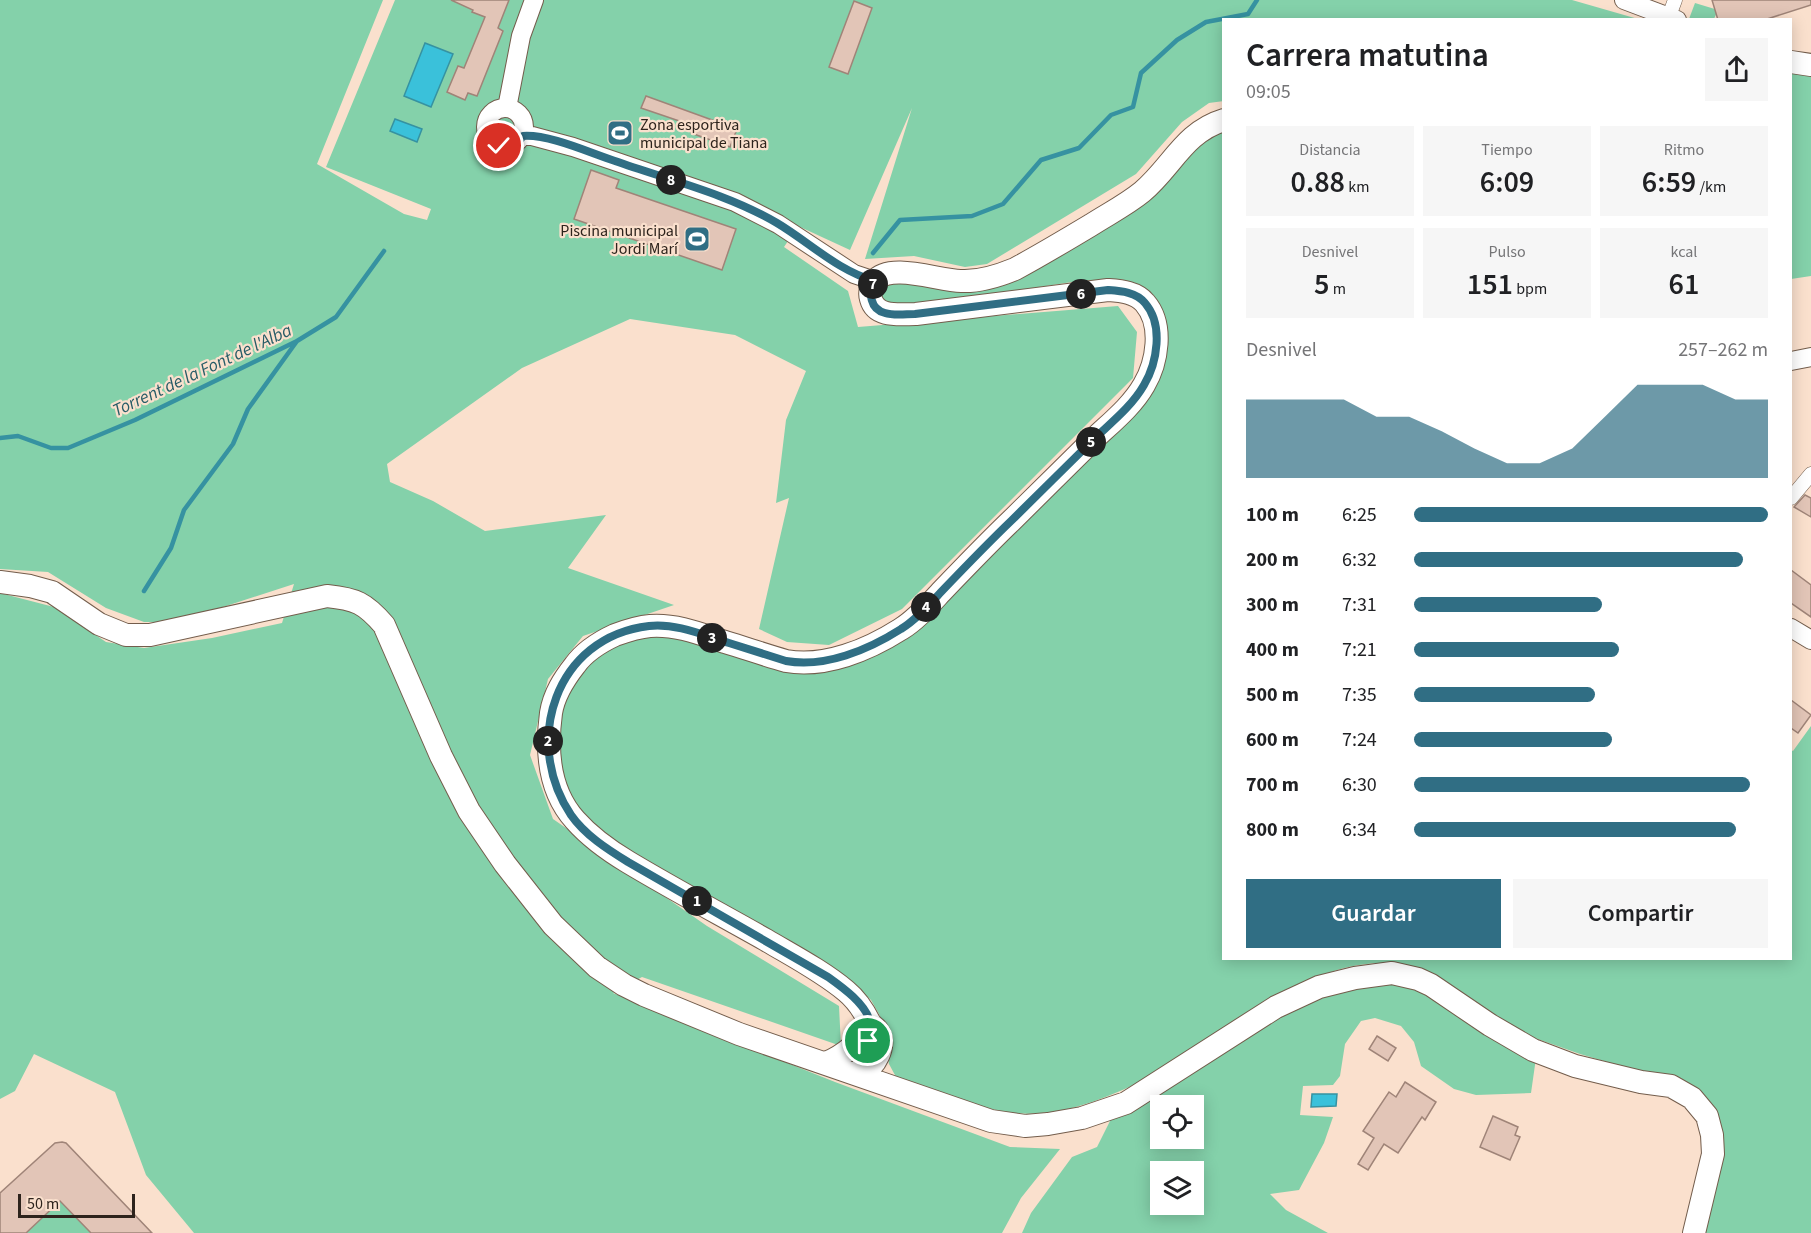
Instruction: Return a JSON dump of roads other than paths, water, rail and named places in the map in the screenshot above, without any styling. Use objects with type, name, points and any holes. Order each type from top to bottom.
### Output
[{"type":"street","points":[[507,108],[520,36],[534,0]]},
{"type":"street","points":[[1624,0],[1674,12]]},
{"type":"street","points":[[1792,62],[1811,65]]},
{"type":"street","points":[[507,108],[514,110],[523,118],[525,125],[519,142],[506,147],[493,143],[487,135],[486,122],[495,111],[507,108]]},
{"type":"street","points":[[860,1075],[868,1071],[875,1062],[881,1041],[878,1030],[848,992],[828,977],[603,846],[573,817],[554,784],[548,754],[548,733],[556,694],[564,679],[592,648],[628,630],[650,626],[683,628],[801,664],[819,663],[841,657],[903,628],[1132,402],[1148,378],[1155,360],[1156,330],[1152,315],[1145,303],[1133,294],[1121,291],[1108,290],[915,314],[892,314],[884,313],[874,305],[870,292],[875,281],[886,274],[912,273],[948,280],[970,281],[999,276],[1015,269],[1122,206],[1162,173],[1185,143],[1206,127],[1222,121]]},
{"type":"street","points":[[523,136],[532,136],[573,147],[735,202],[778,224],[854,274],[875,281]]},
{"type":"street","points":[[1792,361],[1811,357]]},
{"type":"street","points":[[1792,497],[1811,474]]},
{"type":"street","points":[[0,582],[52,591],[99,624],[126,635],[150,635],[327,596],[349,598],[361,603],[384,625],[441,756],[469,811],[505,864],[553,925],[597,967],[624,985],[739,1034],[991,1121],[1025,1126],[1048,1124],[1082,1118],[1125,1103],[1276,1007],[1319,987],[1355,978],[1392,973],[1418,979],[1431,986],[1533,1050],[1575,1066],[1641,1082],[1671,1086],[1692,1098],[1707,1116],[1713,1144],[1713,1154],[1694,1233]]},
{"type":"street","points":[[1792,629],[1811,640]]},
{"type":"street","points":[[826,1063],[853,1046],[871,1024]]},
{"type":"street","points":[[860,1075],[871,1024]]},
{"type":"street","points":[[879,1052],[891,1080],[900,1089]]},
{"type":"water","points":[[425,43],[453,54],[431,107],[404,96]]},
{"type":"water","points":[[395,119],[422,129],[417,142],[390,131]]},
{"type":"water","points":[[1312,1094],[1337,1094],[1336,1106],[1311,1107]]},
{"type":"waterway","points":[[1227,18],[1248,14],[1257,0]]},
{"type":"waterway","points":[[873,253],[900,220],[972,216],[1003,204],[1041,160],[1079,148],[1111,115],[1133,107],[1141,73],[1177,40],[1206,22],[1222,19]]},
{"type":"waterway","name":"Torrent de la Font de l'Alba","points":[[0,438],[18,436],[51,448],[68,448],[135,420],[297,341],[336,317],[384,251]]},
{"type":"waterway","points":[[144,591],[171,548],[184,510],[233,444],[248,409],[297,341]]},
{"type":"place","name":"Zona esportiva municipal de Tiana","points":[[620,133]]},
{"type":"place","name":"Piscina municipal Jordi Marí","points":[[697,239]]}]
